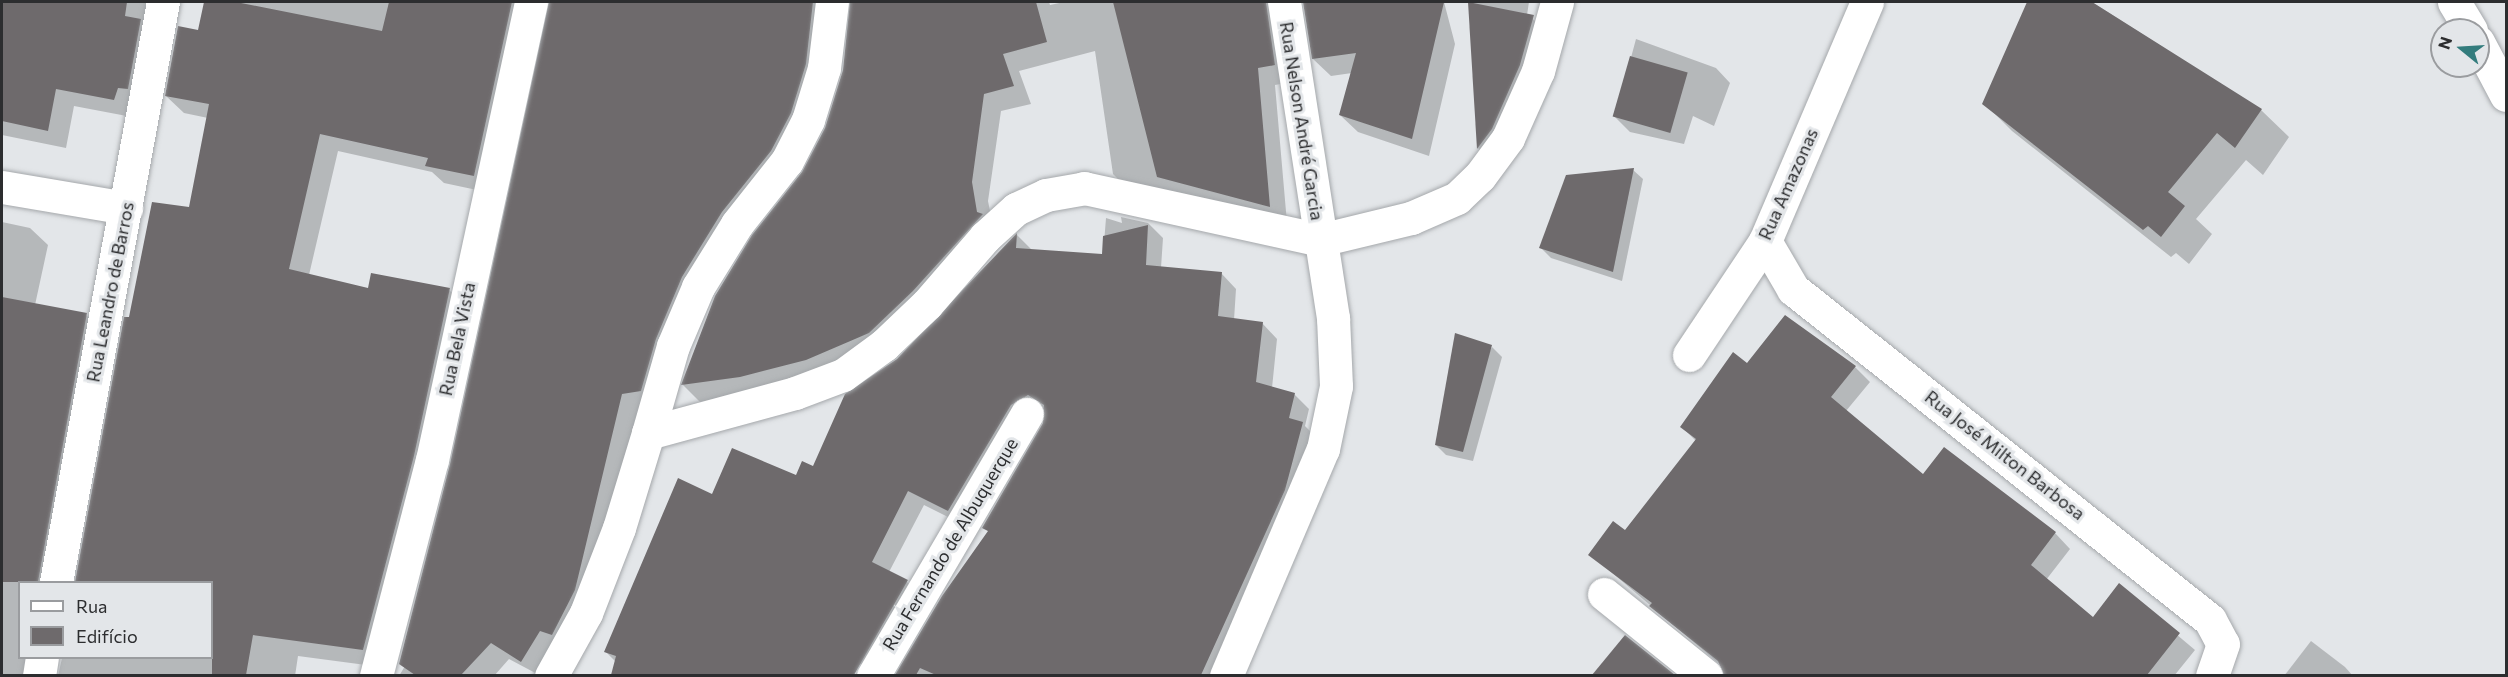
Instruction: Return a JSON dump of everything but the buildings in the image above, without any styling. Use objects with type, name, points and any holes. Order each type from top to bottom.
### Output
[{"type":"street","name":"Rua Leandro de Barros","points":[[56,581],[163,2]]},
{"type":"street","name":"Rua Bela Vista","points":[[376,675],[432,460],[531,2]]},
{"type":"street","points":[[551,675],[586,613],[619,528],[673,346],[698,287],[737,224],[787,161],[808,120],[824,68],[832,2]]},
{"type":"street","name":"Rua Nelson André Garcia","points":[[1227,675],[1323,449],[1336,386],[1333,318],[1284,2]]},
{"type":"street","points":[[648,433],[795,393],[843,375],[893,337],[985,237],[1016,209],[1046,195],[1084,189],[1320,240],[1411,218],[1457,198],[1480,176],[1508,138],[1538,71],[1557,2]]},
{"type":"street","name":"Rua Amazonas","points":[[1689,355],[1764,241],[1867,2]]},
{"type":"street","points":[[2454,2],[2464,18]]},
{"type":"street","points":[[2490,65],[2506,95]]},
{"type":"street","points":[[2,187],[126,208]]},
{"type":"street","name":"Rua José Milton Barbosa","points":[[1764,241],[1792,289],[2210,620],[2223,644],[2212,675]]},
{"type":"street","name":"Rua Fernando de Albuquerque","points":[[873,675],[1027,414]]},
{"type":"street","points":[[1604,594],[1706,675]]},
{"type":"street","points":[[39,675],[42,659]]}]
